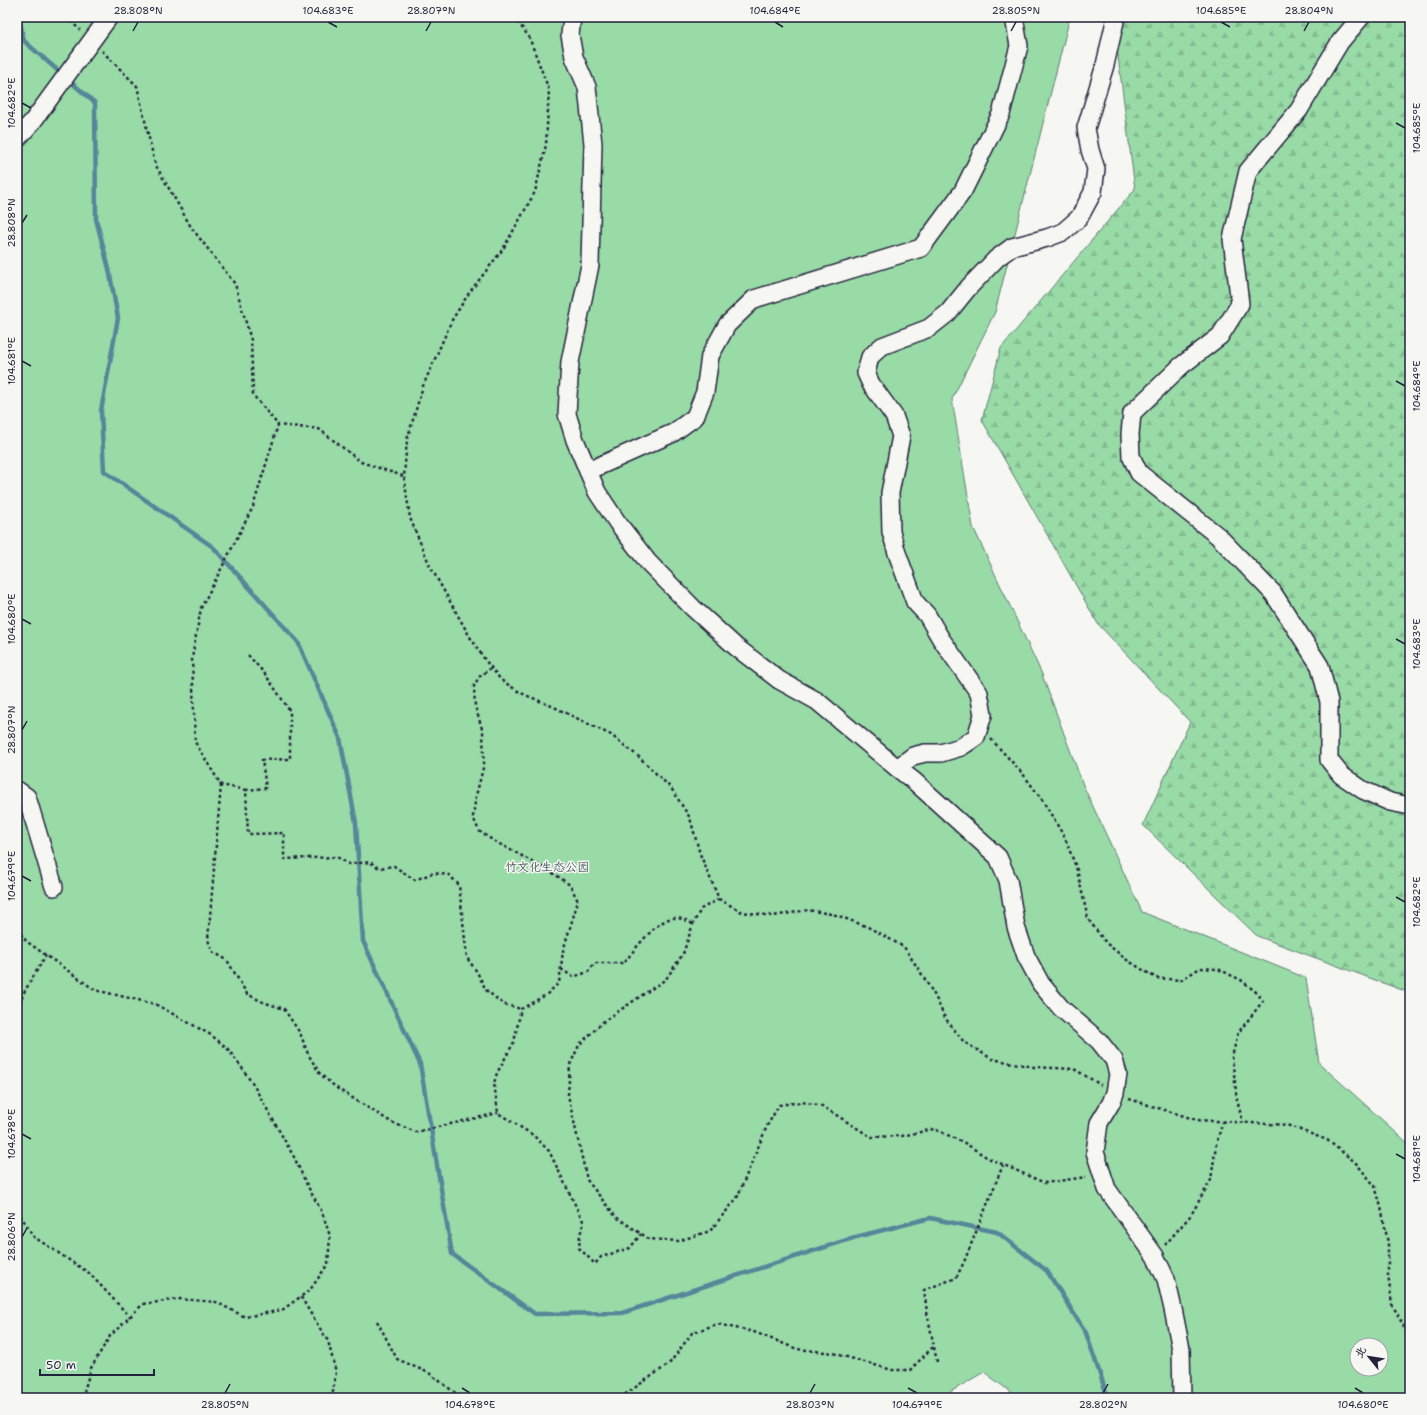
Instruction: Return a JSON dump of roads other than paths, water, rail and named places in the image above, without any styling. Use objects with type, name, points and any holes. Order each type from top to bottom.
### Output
[{"type":"street","points":[[17,139],[33,121],[109,17]]},
{"type":"street","points":[[572,17],[570,35],[574,57],[587,87],[593,144],[590,265],[570,362],[567,414],[575,440],[588,471],[598,492],[617,522],[648,562],[693,608],[736,648],[779,680],[817,701],[914,781],[998,858],[1008,880],[1016,927],[1026,956],[1041,984],[1061,1008],[1099,1041],[1114,1060],[1118,1074],[1115,1093],[1099,1123],[1095,1152],[1107,1189],[1155,1256],[1166,1279],[1181,1348],[1182,1398]]},
{"type":"street","points":[[588,471],[672,433],[695,417],[705,392],[710,356],[727,325],[754,299],[921,248],[963,191],[1001,114],[1019,46],[1014,17]]},
{"type":"street","points":[[897,768],[913,756],[925,753],[941,753],[960,748],[976,737],[984,715],[979,693],[941,639],[927,616],[915,602],[897,553],[891,532],[890,493],[901,436],[894,416],[871,384],[866,373],[870,356],[882,346],[929,328],[948,313],[968,286],[1002,254],[1012,247],[1048,238],[1063,232],[1080,218],[1093,192],[1096,169],[1090,150],[1086,128],[1105,64],[1116,17]]},
{"type":"street","points":[[1361,17],[1340,42],[1299,110],[1248,171],[1232,238],[1240,304],[1220,336],[1181,366],[1132,413],[1130,434],[1131,456],[1139,473],[1218,536],[1273,593],[1320,666],[1329,702],[1329,760],[1341,775],[1363,790],[1390,802],[1410,806]]},
{"type":"street","points":[[17,790],[27,797],[54,887]]},
{"type":"waterway","points":[[19,17],[24,41],[95,103],[96,219],[109,269],[118,318],[101,411],[104,471],[213,547],[298,642],[340,738],[356,823],[363,941],[420,1064],[452,1254],[535,1314],[622,1313],[856,1237],[930,1218],[997,1232],[1047,1271],[1086,1333],[1108,1398]]},
{"type":"park label","name":"竹文化生态公园","points":[[547,867]]}]
